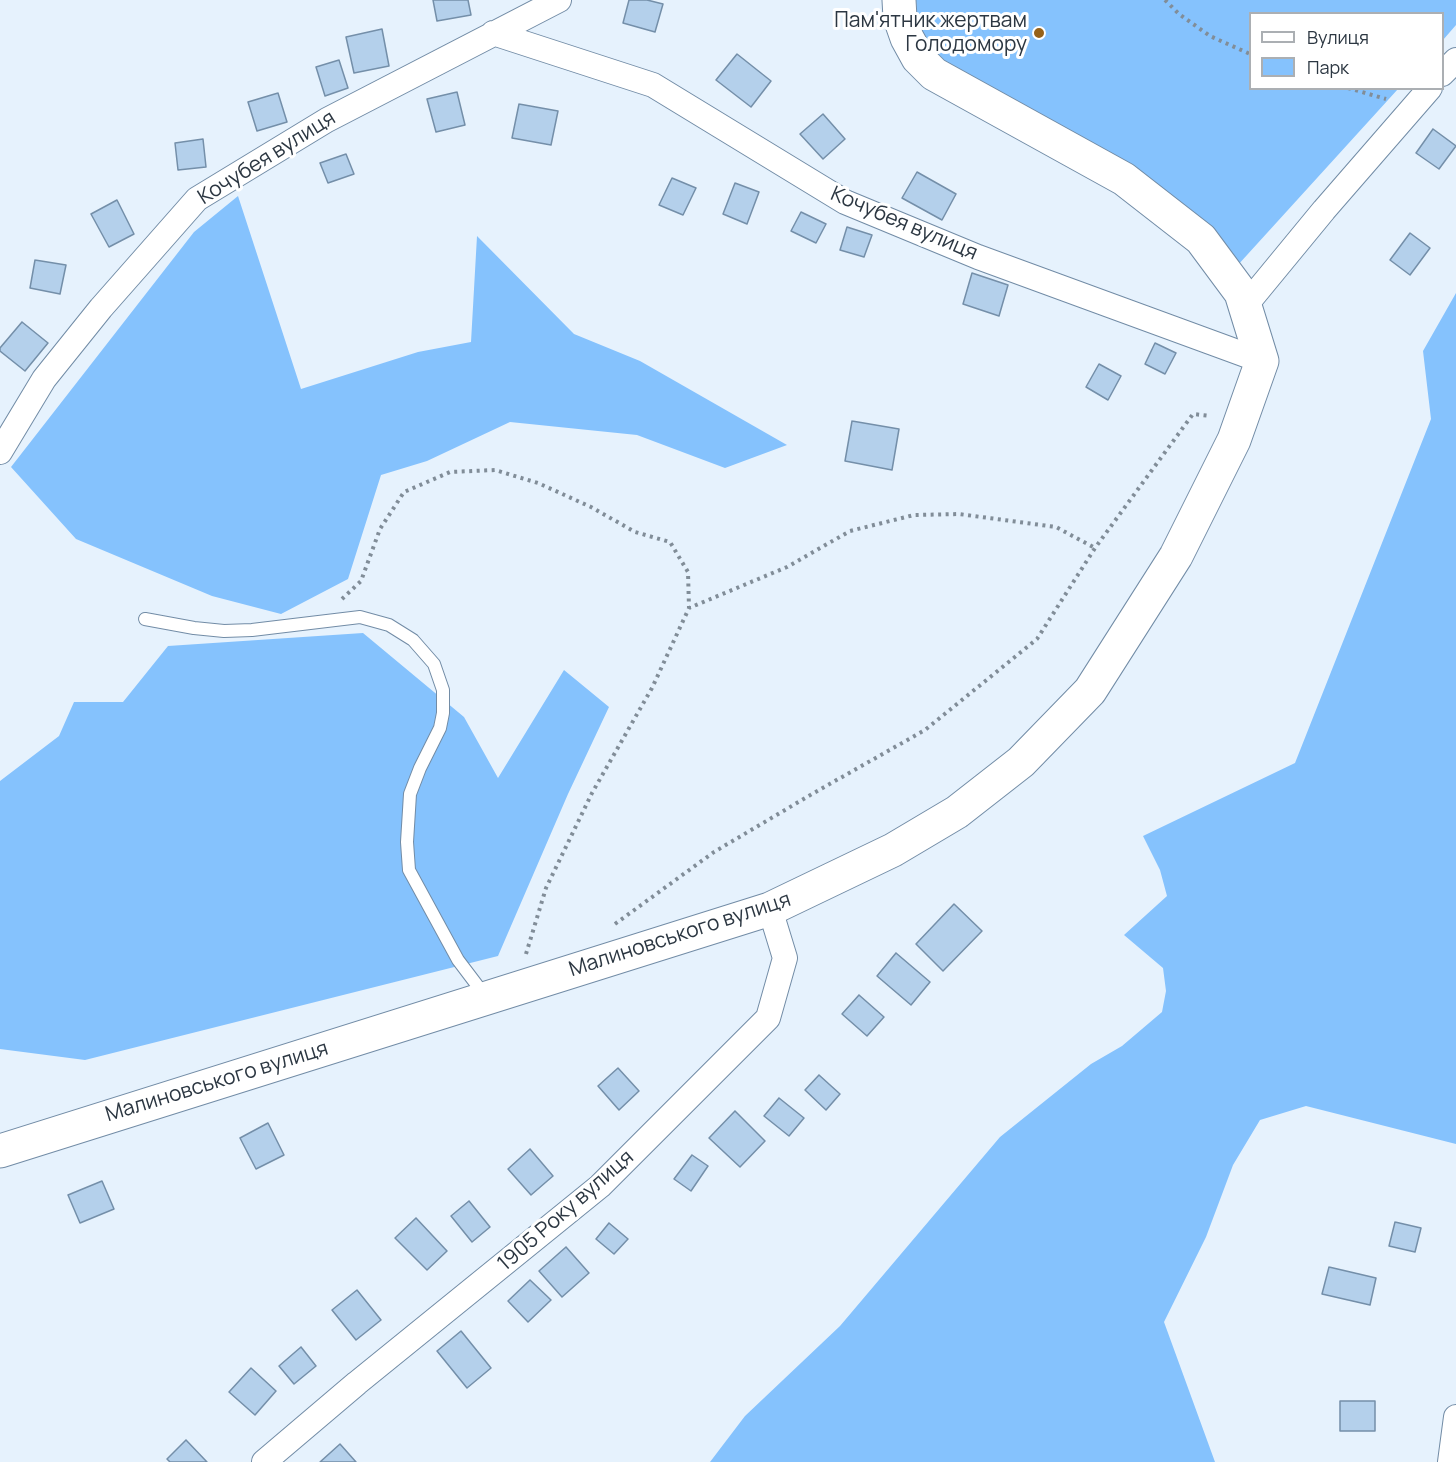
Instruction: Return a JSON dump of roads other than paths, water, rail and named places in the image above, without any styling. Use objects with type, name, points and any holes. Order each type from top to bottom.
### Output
[{"type":"main road","points":[[899,0],[900,18],[907,38],[918,58],[934,74],[1124,179],[1201,239],[1241,293],[1262,361]]},
{"type":"main road","name":"Малиновського вулиця","points":[[0,1150],[770,909],[893,850],[957,812],[1021,762],[1090,691],[1176,556],[1234,440],[1262,361]]},
{"type":"street","name":"Кочубея вулиця","points":[[0,452],[44,379],[196,199],[327,120],[559,0]]},
{"type":"street","name":"Кочубея вулиця","points":[[493,33],[653,85],[845,202],[978,256],[1262,361]]},
{"type":"street","points":[[1444,73],[1456,60]]},
{"type":"street","points":[[1245,306],[1428,90]]},
{"type":"street","name":"1905 Року вулиця","points":[[264,1462],[357,1383],[600,1186],[768,1018],[785,958],[770,909]]},
{"type":"street","points":[[1450,1462],[1456,1417]]},
{"type":"lane","points":[[145,620],[224,631],[252,630],[360,617],[389,625],[413,640],[434,664],[443,690],[443,713],[440,728],[410,794],[407,842],[409,870],[458,960],[501,993]]},
{"type":"place","name":"Пам'ятник жертвам Голодомору","points":[[1039,33]]}]
